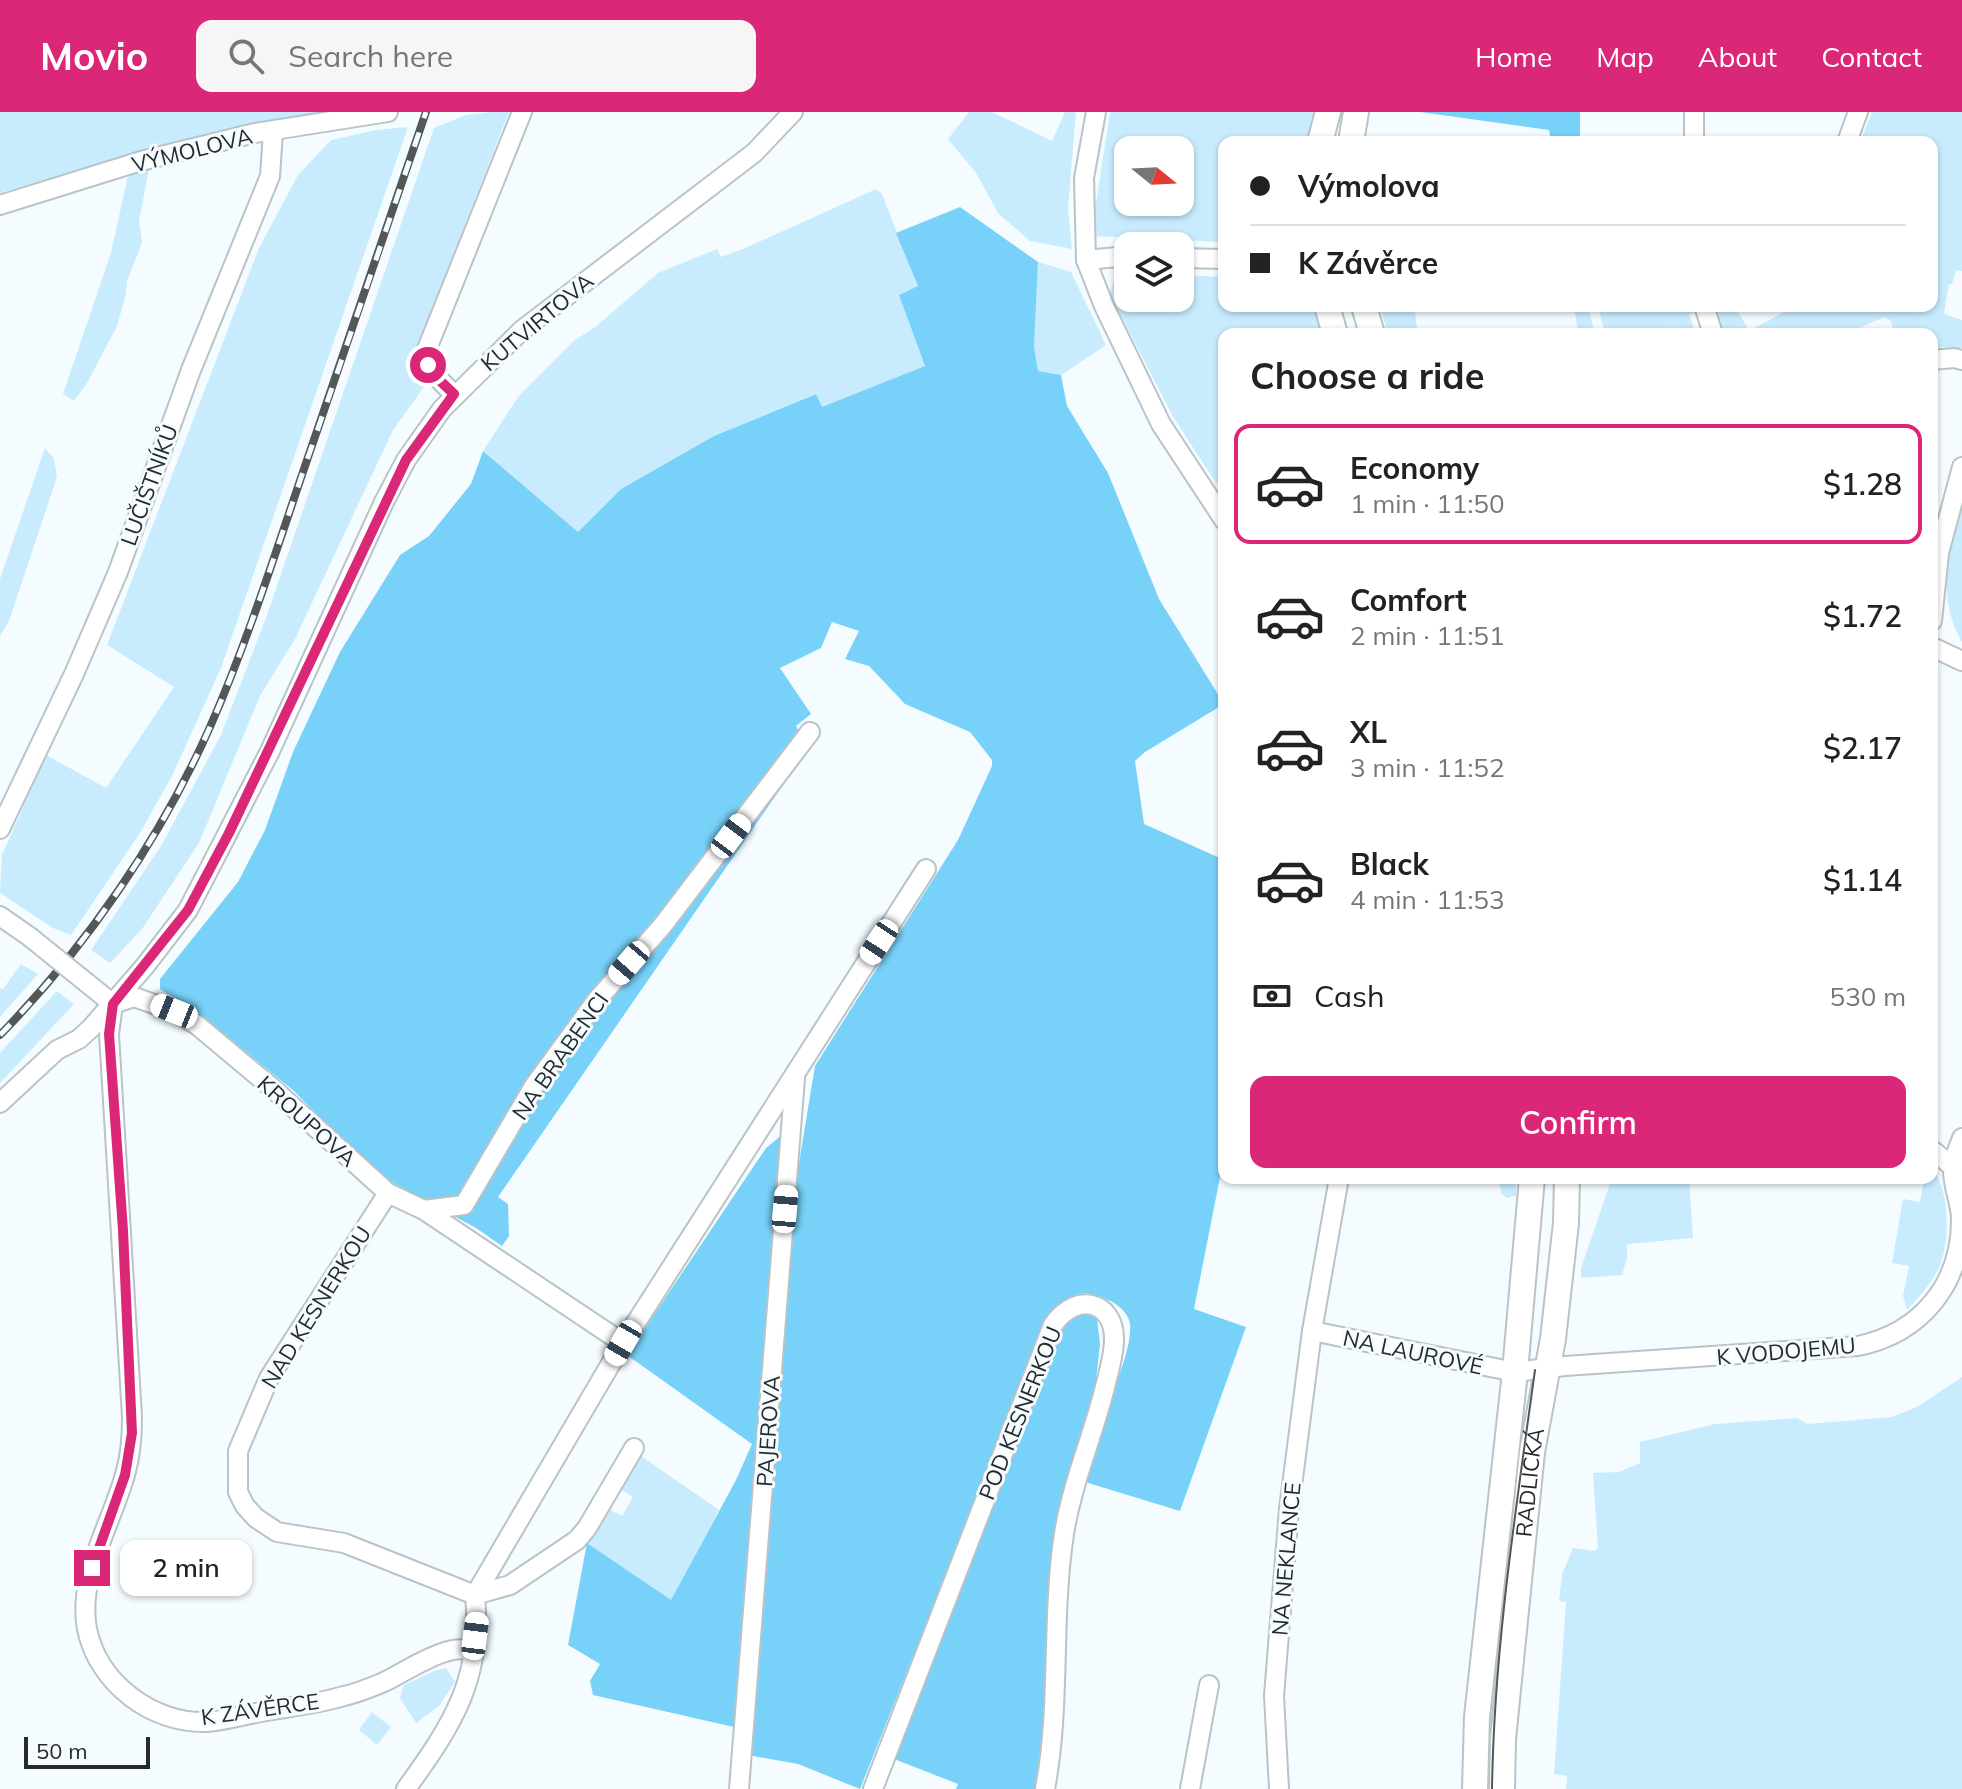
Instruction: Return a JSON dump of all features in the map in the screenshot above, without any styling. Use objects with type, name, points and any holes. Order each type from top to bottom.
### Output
[{"type":"main road","points":[[1322,136],[1328,112]]},
{"type":"main road","points":[[1352,136],[1356,112]]},
{"type":"main road","name":"RADLICKÁ","points":[[1475,1789],[1477,1717],[1515,1372],[1531,1184]]},
{"type":"main road","name":"RADLICKÁ","points":[[1502,1789],[1503,1739],[1532,1452],[1547,1368],[1566,1223],[1567,1184]]},
{"type":"street","name":"VÝMOLOVA","points":[[0,205],[141,161],[255,133],[388,112]]},
{"type":"street","points":[[454,394],[428,365],[427,349],[522,112]]},
{"type":"street","name":"KUTVIRTOVA","points":[[113,1004],[188,910],[270,751],[362,548],[406,460],[454,394],[522,330],[754,153],[793,112]]},
{"type":"street","points":[[1096,112],[1084,178],[1086,260],[1104,306],[1161,424],[1218,507]]},
{"type":"street","points":[[1694,112],[1694,136]]},
{"type":"street","points":[[1849,136],[1858,112]]},
{"type":"street","name":"LUČIŠTNÍKŮ","points":[[0,829],[74,674],[118,572],[191,370],[270,176],[273,132]]},
{"type":"street","points":[[1086,260],[1114,257]]},
{"type":"street","points":[[1194,258],[1218,259]]},
{"type":"street","points":[[1938,359],[1962,360]]},
{"type":"street","points":[[1938,563],[1962,467]]},
{"type":"street","points":[[1938,650],[1962,661]]},
{"type":"street","name":"NA BRABENCI","points":[[424,1210],[464,1205],[534,1086],[597,1000],[663,925],[810,732]]},
{"type":"street","points":[[416,1785],[460,1704],[472,1671],[477,1620],[475,1595],[623,1343],[926,869]]},
{"type":"street","points":[[0,916],[113,1004],[79,1039],[57,1050],[0,1103]]},
{"type":"street","name":"KROUPOVA","points":[[113,1004],[134,997],[174,1011],[197,1025],[388,1193],[424,1210],[623,1343]]},
{"type":"street","name":"K ZÁVĚRCE","points":[[113,1004],[109,1043],[132,1417],[128,1466],[87,1590],[87,1628],[101,1662],[111,1679],[144,1706],[173,1717],[206,1722],[345,1696],[384,1682],[446,1652],[466,1648],[473,1653]]},
{"type":"street","name":"PAJEROVA","points":[[739,1789],[796,1073]]},
{"type":"street","name":"K VODOJEMU","points":[[1515,1372],[1882,1342],[1928,1311],[1948,1281],[1960,1241],[1961,1216],[1953,1167],[1962,1138]]},
{"type":"street","points":[[1938,1155],[1953,1167]]},
{"type":"street","name":"NA NEKLANCE","points":[[1279,1789],[1274,1696],[1289,1509],[1312,1331],[1338,1184]]},
{"type":"street","name":"NAD KESNERKOU","points":[[388,1193],[269,1378],[238,1451],[238,1492],[250,1512],[277,1532],[344,1543],[475,1595]]},
{"type":"street","name":"POD KESNERKOU","points":[[873,1789],[1053,1325],[1061,1313],[1072,1305],[1082,1303],[1094,1306],[1113,1325],[1113,1355],[1064,1532],[1055,1643],[1053,1748],[1045,1789]]},
{"type":"street","name":"NA LAUROVÉ","points":[[1312,1331],[1515,1372]]},
{"type":"street","points":[[475,1595],[510,1585],[577,1540],[634,1448]]},
{"type":"street","points":[[1190,1789],[1209,1685]]},
{"type":"shaded area","points":[[0,112],[333,112],[179,141],[0,193]]},
{"type":"shaded area","points":[[509,112],[418,345],[416,366],[424,387],[393,430],[295,639],[260,696],[199,843],[142,929],[110,963],[91,950],[161,846],[221,735],[267,615],[434,128],[466,115]]},
{"type":"shaded area","points":[[969,112],[992,112],[1052,141],[1065,112],[1076,112],[1068,208],[1072,249],[1030,241],[998,213],[976,173],[948,139]]},
{"type":"shaded area","points":[[1110,112],[1318,112],[1311,136],[1218,136],[1218,242],[1194,241],[1194,232],[1114,232],[1114,237],[1091,236]]},
{"type":"shaded area","points":[[1420,112],[1580,112],[1580,136],[1550,136],[1549,130]]},
{"type":"shaded area","points":[[1872,112],[1962,112],[1962,271],[1956,270],[1952,284],[1949,284],[1944,314],[1962,320],[1962,348],[1938,347],[1938,328],[1893,328],[1885,317],[1858,328],[1754,328],[1784,312],[1938,312],[1938,136],[1862,136]]},
{"type":"shaded area","points":[[408,127],[221,668],[172,776],[140,833],[71,935],[53,928],[0,893],[2,855],[46,755],[106,788],[174,687],[107,645],[259,248],[298,175],[331,140]]},
{"type":"shaded area","points":[[149,169],[139,221],[142,243],[127,281],[117,326],[74,401],[63,394],[111,253],[128,175]]},
{"type":"shaded area","points":[[876,189],[882,194],[918,286],[899,295],[925,366],[822,408],[815,394],[714,436],[621,489],[578,532],[483,451],[518,397],[575,340],[594,328],[658,273],[717,249],[721,257],[743,249]]},
{"type":"shaded area","points":[[960,207],[1038,262],[1034,347],[1038,371],[1061,375],[1067,406],[1108,473],[1159,599],[1218,694],[1218,708],[1135,761],[1144,824],[1218,857],[1219,1184],[1194,1309],[1246,1327],[1180,1511],[1085,1482],[1101,1424],[1126,1354],[1129,1320],[1114,1303],[1087,1293],[1068,1298],[1051,1311],[860,1789],[798,1764],[748,1755],[798,1169],[815,1066],[958,840],[992,766],[992,760],[970,732],[905,704],[869,666],[845,659],[859,631],[832,622],[821,648],[780,668],[811,714],[796,726],[808,749],[498,1197],[508,1204],[509,1236],[502,1246],[476,1228],[375,1173],[294,1091],[197,1012],[160,989],[160,979],[238,882],[265,830],[293,752],[340,652],[400,555],[429,536],[471,484],[483,451],[578,532],[621,489],[714,436],[816,394],[822,407],[925,366],[899,295],[918,286],[896,233]]},
{"type":"shaded area","points":[[1038,262],[1071,272],[1106,345],[1061,375],[1038,371],[1034,347]]},
{"type":"shaded area","points":[[1194,276],[1218,277],[1218,312],[1314,312],[1319,328],[1218,328],[1218,483],[1172,415],[1119,312],[1194,312]]},
{"type":"shaded area","points":[[1114,280],[1114,302],[1110,294]]},
{"type":"shaded area","points":[[1382,312],[1415,312],[1417,328],[1386,328]]},
{"type":"shaded area","points":[[1575,312],[1590,312],[1594,328],[1577,328]]},
{"type":"shaded area","points":[[1600,312],[1695,312],[1689,315],[1694,328],[1604,328]]},
{"type":"shaded area","points":[[1716,312],[1738,312],[1747,328],[1720,328]]},
{"type":"shaded area","points":[[45,448],[54,459],[57,477],[9,621],[0,636],[0,579]]},
{"type":"shaded area","points":[[1962,505],[1962,642],[1949,609],[1947,574],[1948,557]]},
{"type":"shaded area","points":[[21,964],[38,974],[0,1017],[0,988],[3,989]]},
{"type":"shaded area","points":[[57,991],[74,1004],[0,1083],[0,1053]]},
{"type":"shaded area","points":[[783,1134],[742,1677],[734,1727],[593,1695],[590,1681],[600,1664],[568,1645],[587,1543],[671,1600],[752,1444],[627,1355],[766,1148]]},
{"type":"shaded area","points":[[1938,1177],[1947,1217],[1942,1259],[1935,1275],[1907,1310],[1903,1296],[1909,1266],[1892,1263],[1903,1199],[1920,1202],[1923,1184],[1938,1184]]},
{"type":"shaded area","points":[[1500,1184],[1516,1184],[1516,1196],[1507,1198],[1502,1194]]},
{"type":"shaded area","points":[[1610,1184],[1689,1184],[1693,1238],[1627,1244],[1622,1275],[1581,1278],[1581,1268]]},
{"type":"shaded area","points":[[1076,1311],[1093,1314],[1097,1318],[1100,1344],[1093,1408],[1073,1470],[1040,1789],[956,1789],[958,1784],[894,1759],[929,1659],[1061,1324]]},
{"type":"shaded area","points":[[1962,1377],[1962,1789],[1566,1789],[1567,1776],[1554,1774],[1566,1602],[1559,1601],[1562,1575],[1573,1548],[1595,1551],[1598,1548],[1593,1473],[1619,1472],[1640,1463],[1640,1442],[1715,1424],[1797,1418],[1808,1424],[1892,1417],[1919,1406]]},
{"type":"shaded area","points":[[638,1454],[719,1510],[671,1601],[587,1543],[607,1508],[622,1516],[633,1497],[618,1488]]},
{"type":"shaded area","points":[[446,1668],[455,1682],[439,1706],[416,1723],[400,1698],[404,1685]]},
{"type":"shaded area","points":[[372,1712],[391,1727],[377,1745],[359,1730]]},
{"type":"tram line","points":[[1492,1789],[1501,1632],[1535,1370]]},
{"type":"railway","points":[[0,1035],[62,966],[118,890],[168,810],[210,727],[260,598],[426,112]]},
{"type":"route","points":[[92,1568],[131,1450],[123,1230],[109,1034],[113,1004],[188,910],[270,751],[384,502],[406,460],[454,394],[428,365]]}]
